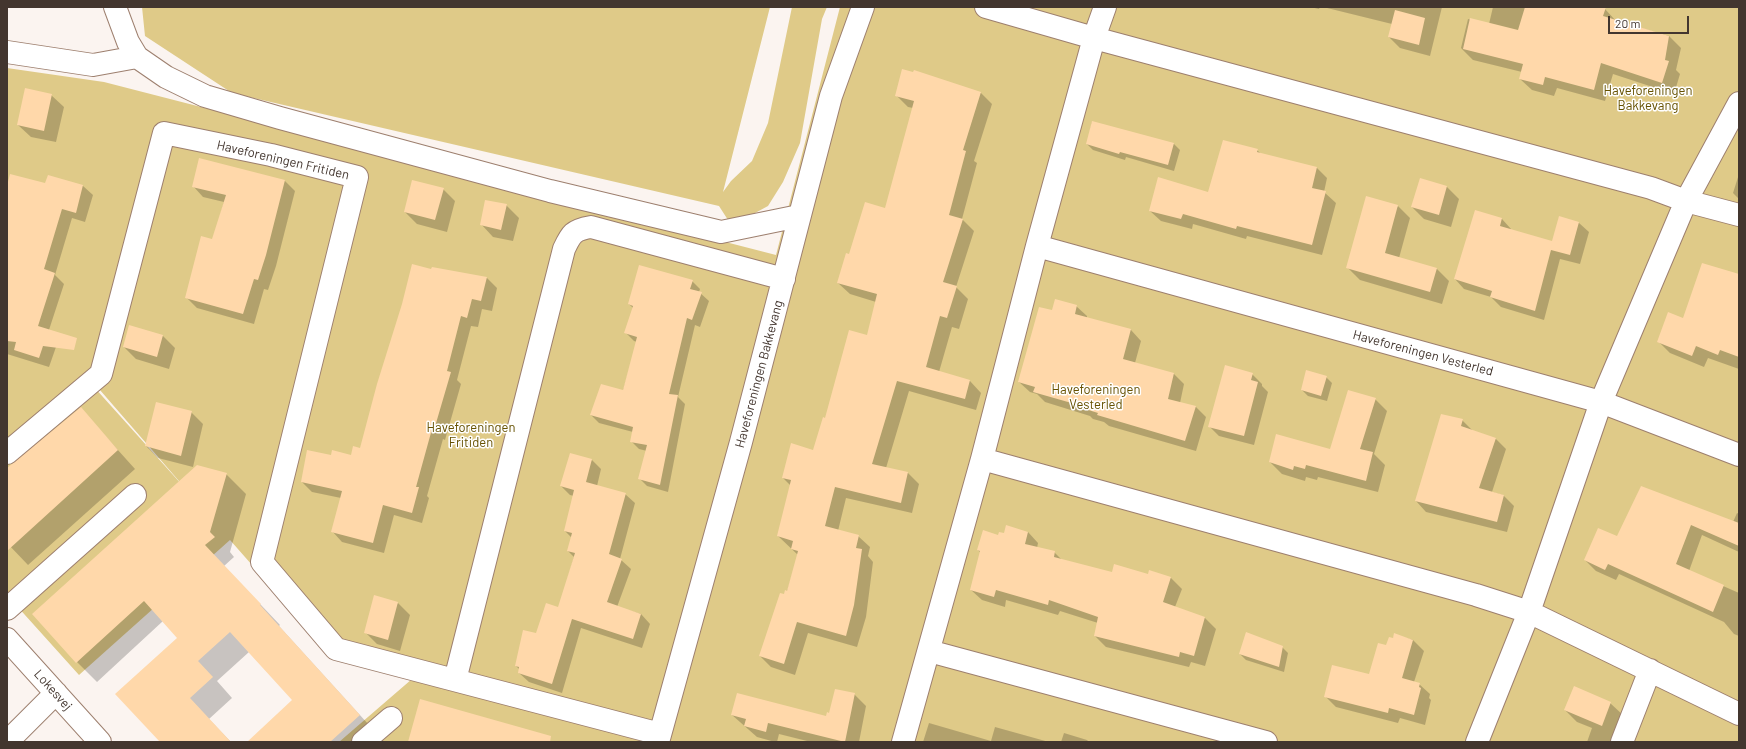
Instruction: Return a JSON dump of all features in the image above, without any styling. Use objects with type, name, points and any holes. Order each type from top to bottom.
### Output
[{"type":"street","points":[[115,7],[128,42],[137,57],[166,77],[205,96],[280,118],[550,191],[721,232],[799,216]]},
{"type":"street","name":"Haveforeningen Bakkevang","points":[[659,738],[741,442],[831,96],[863,7]]},
{"type":"street","points":[[986,7],[1094,38],[1644,186],[1739,215]]},
{"type":"street","points":[[903,742],[982,459],[1037,246],[1094,38],[1105,7]]},
{"type":"street","points":[[7,52],[93,65],[137,57]]},
{"type":"street","points":[[1476,742],[1529,612],[1601,402],[1686,200],[1739,103]]},
{"type":"street","name":"Haveforeningen Fritiden","points":[[7,453],[101,374],[164,133],[271,155],[357,177],[262,562],[336,649],[455,680],[659,738]]},
{"type":"street","points":[[455,680],[564,249],[571,234],[581,229],[591,227],[784,279]]},
{"type":"street","points":[[714,261],[721,232]]},
{"type":"street","name":"Haveforeningen Vesterled","points":[[1037,246],[1601,402]]},
{"type":"street","points":[[1601,402],[1739,455]]},
{"type":"street","points":[[982,459],[1460,591],[1529,612],[1739,714]]},
{"type":"street","points":[[7,609],[135,495]]},
{"type":"street","name":"Lokesvej","points":[[7,639],[100,742]]},
{"type":"street","points":[[929,651],[1266,742]]},
{"type":"street","points":[[1622,742],[1650,670]]},
{"type":"street","points":[[7,742],[56,693]]},
{"type":"street","points":[[364,742],[391,718]]},
{"type":"green space","points":[[142,7],[770,7],[723,192],[731,181],[752,161],[768,123],[792,7],[827,7],[822,19],[800,143],[783,182],[768,206],[742,220],[728,220],[719,206],[232,93],[145,36]]},
{"type":"green space","points":[[840,7],[1739,7],[1739,742],[652,742],[333,657],[230,540],[79,675],[7,595],[7,463],[94,387],[192,496],[93,382],[7,460],[7,68],[104,82],[776,255]]},
{"type":"green space","points":[[412,679],[651,742],[339,742]]},
{"type":"building","points":[[1525,7],[1606,7],[1603,16],[1669,36],[1665,60],[1669,61],[1662,83],[1601,63],[1594,90],[1545,77],[1543,85],[1519,79],[1523,64],[1463,49],[1470,18],[1518,30]]},
{"type":"building","points":[[1395,10],[1425,18],[1419,45],[1388,37]]},
{"type":"building","points":[[902,69],[913,72],[914,70],[981,92],[963,150],[966,151],[949,215],[963,219],[943,282],[957,286],[947,318],[940,316],[926,367],[970,380],[965,399],[897,381],[872,464],[908,472],[901,503],[835,487],[825,526],[859,535],[856,548],[862,549],[854,605],[846,636],[797,622],[784,664],[759,656],[780,593],[784,594],[785,590],[787,591],[798,551],[791,549],[793,541],[777,536],[791,480],[782,478],[791,443],[813,450],[823,417],[825,418],[849,330],[867,335],[877,294],[837,283],[846,253],[849,254],[865,202],[885,208],[914,101],[895,96]]},
{"type":"building","points":[[25,88],[52,94],[44,131],[17,125]]},
{"type":"building","points":[[1092,121],[1174,143],[1168,165],[1120,152],[1119,154],[1086,144]]},
{"type":"building","points":[[1223,140],[1258,149],[1257,152],[1317,167],[1312,188],[1326,191],[1312,245],[1237,226],[1236,229],[1183,214],[1181,219],[1149,211],[1158,177],[1208,192]]},
{"type":"building","points":[[199,158],[285,180],[266,255],[258,280],[254,279],[243,314],[185,298],[201,236],[212,239],[226,195],[192,187]]},
{"type":"building","points":[[10,174],[45,183],[48,175],[83,185],[76,213],[62,209],[44,269],[55,273],[38,326],[77,338],[74,350],[43,346],[39,358],[14,350],[16,342],[7,341],[7,186]]},
{"type":"building","points":[[1420,178],[1447,186],[1439,215],[1411,207]]},
{"type":"building","points":[[412,180],[444,188],[435,220],[404,212]]},
{"type":"building","points":[[1366,196],[1398,205],[1385,253],[1437,268],[1430,292],[1346,268]]},
{"type":"building","points":[[485,200],[507,204],[501,230],[480,225]]},
{"type":"building","points":[[1475,210],[1502,218],[1500,226],[1552,241],[1559,216],[1579,222],[1570,255],[1551,250],[1535,311],[1490,297],[1492,291],[1454,279]]},
{"type":"building","points":[[1702,263],[1739,274],[1739,357],[1720,350],[1718,355],[1696,346],[1692,356],[1657,342],[1668,312],[1683,318]]},
{"type":"building","points":[[412,264],[431,269],[432,267],[487,277],[481,301],[472,299],[467,318],[461,316],[447,371],[451,372],[434,430],[432,429],[416,487],[419,487],[412,513],[383,505],[373,543],[331,532],[342,491],[301,482],[307,450],[331,455],[332,450],[351,455],[353,446],[360,448],[377,384],[402,304]]},
{"type":"building","points":[[639,265],[693,280],[690,289],[702,292],[692,320],[687,318],[669,394],[678,395],[660,485],[638,479],[647,445],[630,442],[633,427],[590,415],[601,384],[623,390],[637,337],[624,333],[633,306],[628,304]]},
{"type":"building","points":[[1055,299],[1077,305],[1075,314],[1131,329],[1123,359],[1174,373],[1168,399],[1196,406],[1185,441],[1097,415],[1098,413],[1082,408],[1082,406],[1033,392],[1035,387],[1018,382],[1039,307],[1052,310]]},
{"type":"building","points":[[129,325],[163,335],[157,357],[123,347]]},
{"type":"building","points":[[1225,365],[1253,373],[1251,380],[1258,382],[1244,436],[1208,427]]},
{"type":"building","points":[[1306,370],[1327,376],[1321,396],[1301,390]]},
{"type":"building","points":[[1348,390],[1376,398],[1360,449],[1373,452],[1366,481],[1306,465],[1305,469],[1294,466],[1293,470],[1269,462],[1276,434],[1330,449]]},
{"type":"building","points":[[156,402],[192,411],[181,456],[145,446]]},
{"type":"building","points":[[81,407],[118,450],[7,551],[7,468]]},
{"type":"building","points":[[1441,414],[1463,419],[1461,426],[1496,438],[1479,488],[1504,495],[1497,522],[1415,501]]},
{"type":"building","points":[[570,453],[592,459],[586,482],[626,493],[609,554],[622,559],[607,602],[641,614],[633,639],[572,619],[552,684],[518,673],[519,667],[515,666],[523,630],[536,633],[546,603],[558,607],[575,553],[567,551],[572,533],[564,531],[574,490],[560,486]]},
{"type":"building","points":[[197,465],[227,473],[210,532],[215,537],[205,545],[261,604],[260,605],[360,715],[330,742],[247,742],[292,700],[230,632],[198,661],[213,677],[190,698],[231,742],[160,742],[115,694],[177,638],[144,601],[76,663],[32,614]]},
{"type":"building","points":[[1641,486],[1739,523],[1739,546],[1691,525],[1676,564],[1724,585],[1713,612],[1608,564],[1605,570],[1584,560],[1598,528],[1617,536]]},
{"type":"building","points":[[1006,525],[1028,532],[1025,544],[1055,551],[1054,557],[1112,572],[1114,564],[1148,574],[1149,570],[1171,577],[1163,602],[1205,617],[1194,656],[1180,652],[1179,657],[1094,636],[1098,617],[1049,600],[1048,605],[996,590],[994,597],[970,590],[980,551],[977,550],[983,530],[998,535],[999,532],[1004,533]]},
{"type":"building","points":[[374,595],[398,602],[388,640],[364,633]]},
{"type":"building","points":[[1246,632],[1283,646],[1279,667],[1239,654]]},
{"type":"building","points":[[1394,633],[1413,640],[1402,678],[1420,683],[1419,687],[1421,688],[1414,715],[1389,708],[1388,713],[1324,697],[1332,665],[1369,674],[1378,643],[1386,645],[1389,637],[1393,638]]},
{"type":"building","points":[[1574,686],[1611,702],[1602,726],[1564,710]]},
{"type":"building","points":[[835,689],[855,693],[845,742],[768,723],[766,732],[744,726],[746,719],[731,715],[737,693],[826,716],[827,712],[829,713]]},
{"type":"building","points":[[420,699],[551,736],[550,742],[408,742]]}]
